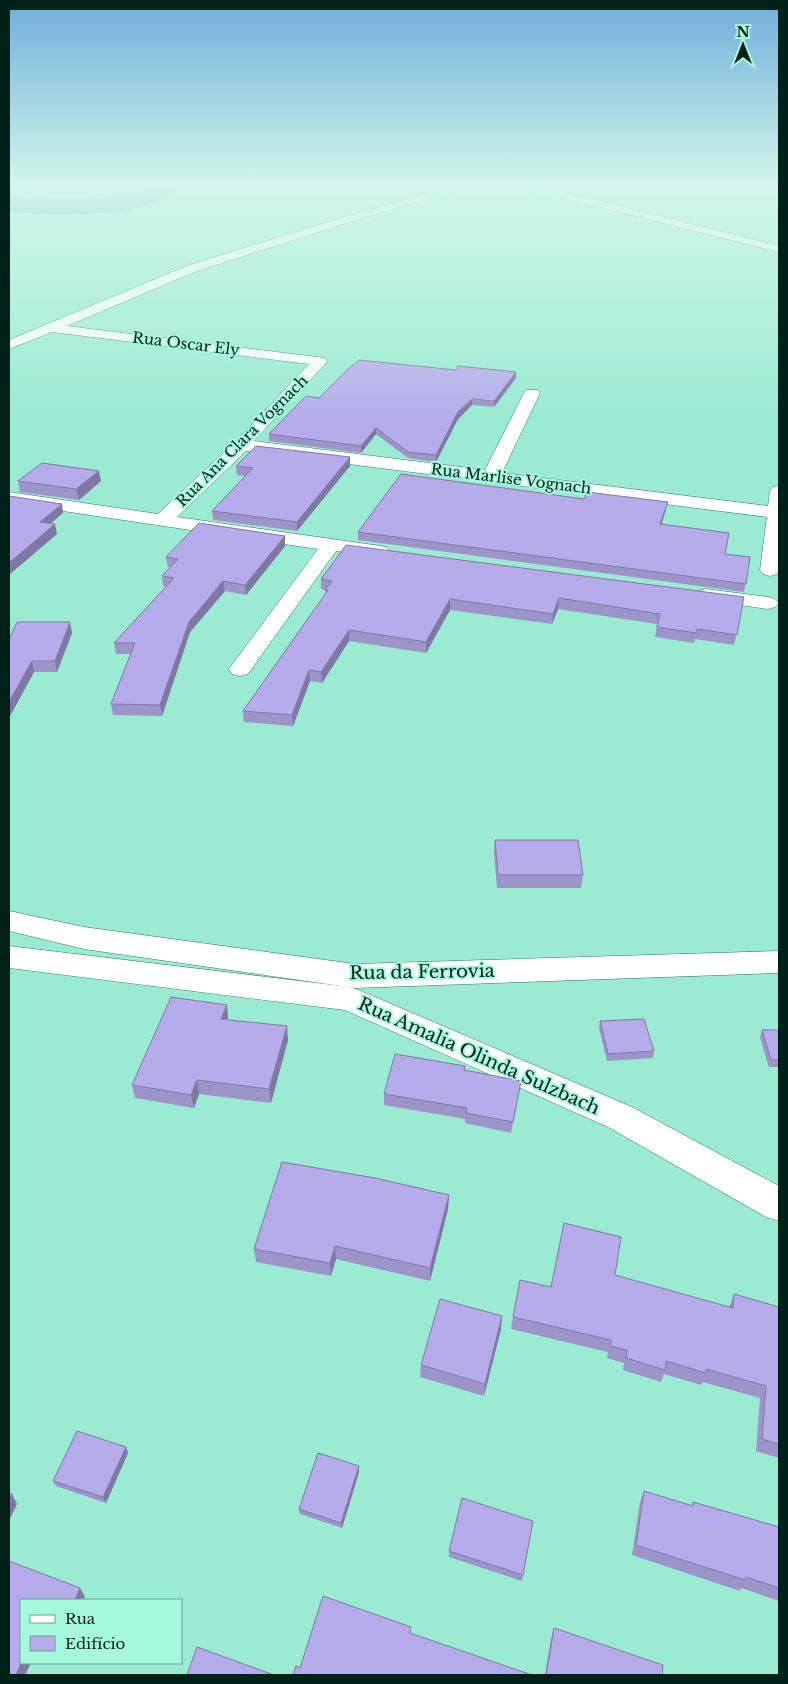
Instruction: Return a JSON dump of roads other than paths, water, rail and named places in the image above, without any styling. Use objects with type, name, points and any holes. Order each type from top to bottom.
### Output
[{"type":"street","points":[[9,345],[207,264]]},
{"type":"street","name":"Rua Oscar Ely","points":[[51,327],[320,361]]},
{"type":"street","name":"Rua Ana Clara Vognach","points":[[162,520],[242,445],[320,361]]},
{"type":"street","points":[[491,477],[532,393]]},
{"type":"street","name":"Rua Marlise Vognach","points":[[242,445],[778,513]]},
{"type":"street","points":[[770,570],[779,491]]},
{"type":"street","points":[[9,499],[399,554]]},
{"type":"street","points":[[240,669],[331,545]]},
{"type":"street","points":[[690,593],[768,604]]},
{"type":"street","name":"Rua da Ferrovia","points":[[9,921],[84,938],[353,987],[779,962]]},
{"type":"street","name":"Rua Amalia Olinda Sulzbach","points":[[9,957],[353,987],[620,1117],[779,1204]]}]
